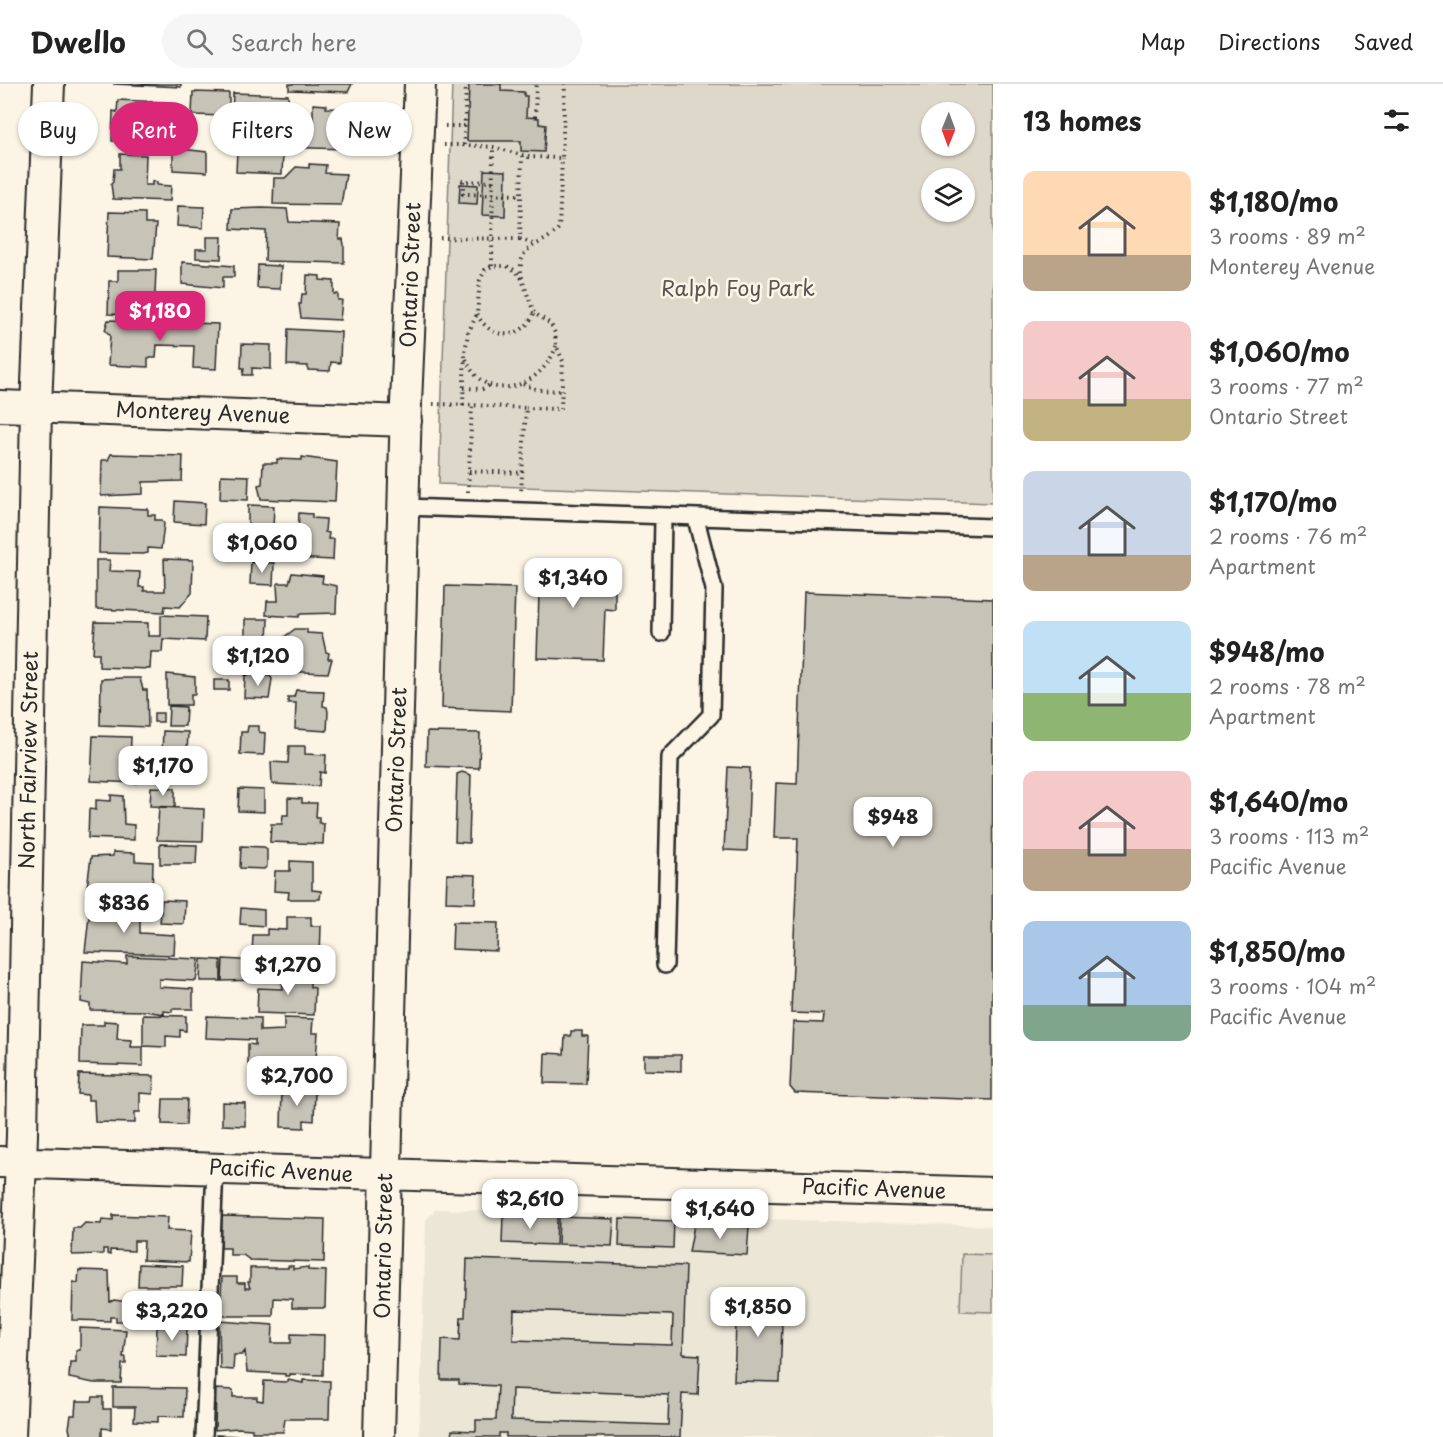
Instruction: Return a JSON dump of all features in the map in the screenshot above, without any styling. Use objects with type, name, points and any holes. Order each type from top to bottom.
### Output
[{"type":"street","name":"North Fairview Street","points":[[10,1437],[11,1162],[49,84]]},
{"type":"street","name":"Ontario Street","points":[[379,1437],[406,412],[420,84]]},
{"type":"street","name":"Monterey Avenue","points":[[0,406],[406,412]]},
{"type":"street","name":"Pacific Avenue","points":[[11,1162],[993,1192]]},
{"type":"lane","points":[[404,507],[696,519],[993,527]]},
{"type":"lane","points":[[661,633],[663,517]]},
{"type":"lane","points":[[665,965],[670,757],[711,715],[714,589],[696,519]]},
{"type":"lane","points":[[204,1437],[215,1167]]},
{"type":"path","points":[[464,146],[466,84]]},
{"type":"path","points":[[535,117],[536,84]]},
{"type":"path","points":[[406,412],[463,405],[561,409],[563,361],[551,324],[534,313],[522,279],[520,265],[526,250],[533,244],[554,235],[559,228],[565,84]]},
{"type":"path","points":[[440,126],[465,126]]},
{"type":"path","points":[[439,145],[493,147],[522,156],[562,158]]},
{"type":"path","points":[[492,266],[493,147]]},
{"type":"path","points":[[520,239],[522,156]]},
{"type":"path","points":[[493,182],[463,181],[463,194],[521,195]]},
{"type":"path","points":[[436,238],[520,239],[533,244]]},
{"type":"path","points":[[463,405],[468,333],[477,314],[476,299],[480,280],[485,270],[492,266],[507,266],[516,271],[522,279]]},
{"type":"path","points":[[477,314],[489,331],[498,335],[518,331],[534,313]]},
{"type":"path","points":[[465,356],[474,372],[497,387],[512,388],[523,384],[544,368],[556,345]]},
{"type":"path","points":[[464,388],[482,389],[492,384]]},
{"type":"path","points":[[523,384],[538,390],[562,391]]},
{"type":"path","points":[[467,509],[472,405]]},
{"type":"path","points":[[520,511],[526,408]]},
{"type":"path","points":[[469,471],[523,473]]},
{"type":"shaded area","points":[[436,1209],[993,1226],[993,1437],[419,1437],[426,1220]]},
{"type":"green space","name":"Ralph Foy Park","points":[[452,84],[993,84],[993,503],[439,484]]},
{"type":"green space","points":[[962,1254],[993,1255],[993,1312],[960,1311]]},
{"type":"building","points":[[113,84],[181,84],[181,87]]},
{"type":"building","points":[[289,84],[352,84],[348,92],[289,90]]},
{"type":"building","points":[[469,84],[501,84],[501,91],[524,92],[524,96],[527,96],[526,117],[539,118],[539,124],[546,125],[544,152],[521,151],[521,141],[467,141]]},
{"type":"building","points":[[193,92],[229,93],[229,102],[210,102],[210,115],[198,115],[198,102],[193,102]]},
{"type":"building","points":[[233,93],[288,95],[288,102],[233,102]]},
{"type":"building","points":[[118,100],[164,102],[118,102]]},
{"type":"building","points":[[314,104],[326,105],[326,148],[314,148]]},
{"type":"building","points":[[198,151],[207,152],[207,172],[173,170],[173,156],[198,156]]},
{"type":"building","points":[[120,156],[146,156],[145,185],[152,185],[152,181],[157,182],[157,185],[171,186],[170,201],[113,199],[111,184],[114,169],[120,169]]},
{"type":"building","points":[[237,156],[283,156],[282,174],[236,172]]},
{"type":"building","points":[[309,164],[326,165],[325,173],[346,174],[341,205],[273,204],[274,178],[285,178],[296,167],[309,168]]},
{"type":"building","points":[[484,170],[506,171],[505,216],[482,215]]},
{"type":"building","points":[[460,184],[478,185],[477,204],[459,203]]},
{"type":"building","points":[[178,206],[204,207],[203,228],[177,226]]},
{"type":"building","points":[[232,209],[287,209],[289,222],[340,224],[339,239],[343,239],[344,263],[265,261],[266,231],[231,229]]},
{"type":"building","points":[[109,212],[145,213],[145,224],[156,224],[153,259],[107,257]]},
{"type":"building","points":[[207,237],[222,237],[221,259],[196,258],[196,249],[207,249]]},
{"type":"building","points":[[182,262],[234,266],[234,277],[223,277],[223,288],[182,284]]},
{"type":"building","points":[[258,265],[281,266],[280,289],[257,288]]},
{"type":"building","points":[[118,270],[156,270],[154,316],[108,314],[109,281],[118,281]]},
{"type":"building","points":[[307,275],[320,276],[320,280],[334,281],[334,294],[338,294],[338,300],[342,300],[340,320],[301,318],[299,304],[301,304],[302,294],[306,294]]},
{"type":"building","points":[[108,320],[218,324],[216,369],[193,368],[194,346],[157,345],[156,358],[148,358],[148,367],[108,365],[110,335],[105,330]]},
{"type":"building","points":[[288,329],[341,332],[340,363],[331,362],[330,371],[308,370],[308,366],[287,365]]},
{"type":"building","points":[[242,344],[271,345],[271,369],[252,368],[252,375],[243,375]]},
{"type":"building","points":[[111,454],[183,456],[182,481],[143,482],[143,494],[101,496],[102,460],[108,460]]},
{"type":"building","points":[[302,457],[337,462],[335,502],[261,499],[258,485],[262,484],[263,463],[277,463],[277,459],[302,460]]},
{"type":"building","points":[[221,475],[249,476],[248,500],[220,499]]},
{"type":"building","points":[[175,501],[205,503],[204,524],[174,522]]},
{"type":"building","points":[[248,505],[274,506],[273,527],[265,529],[265,526],[248,526]]},
{"type":"building","points":[[100,507],[148,509],[148,515],[155,515],[155,520],[162,520],[164,524],[161,549],[148,548],[148,553],[143,554],[99,553]]},
{"type":"building","points":[[299,513],[312,514],[312,518],[326,519],[325,532],[329,533],[328,539],[334,539],[333,560],[292,558],[290,544],[292,533],[298,533]]},
{"type":"building","points":[[164,559],[193,560],[192,593],[180,607],[165,606],[164,612],[96,609],[96,560],[110,560],[109,571],[140,572],[139,587],[144,587],[144,591],[165,591]]},
{"type":"building","points":[[540,561],[609,562],[608,587],[615,587],[615,610],[605,609],[603,660],[537,658]]},
{"type":"building","points":[[251,562],[274,563],[273,585],[250,584]]},
{"type":"building","points":[[292,573],[323,576],[322,583],[337,586],[336,613],[300,614],[299,617],[266,615],[267,601],[278,601],[277,585],[289,583]]},
{"type":"building","points":[[445,586],[515,588],[511,711],[442,708]]},
{"type":"building","points":[[804,592],[993,599],[992,1100],[795,1093],[790,1087],[793,1022],[823,1023],[824,1014],[791,1013],[798,838],[774,838],[776,783],[797,784]]},
{"type":"building","points":[[161,615],[206,617],[205,641],[163,639],[162,652],[151,652],[150,669],[99,667],[99,653],[93,653],[95,622],[148,623],[148,636],[161,636]]},
{"type":"building","points":[[245,619],[268,619],[267,642],[245,641]]},
{"type":"building","points":[[295,629],[307,629],[307,633],[322,634],[326,652],[329,653],[328,659],[332,659],[328,673],[251,670],[251,650],[254,647],[268,647],[268,640],[280,640]]},
{"type":"building","points":[[167,674],[195,677],[195,694],[191,694],[191,705],[167,705]]},
{"type":"building","points":[[245,675],[270,676],[272,679],[269,699],[244,698]]},
{"type":"building","points":[[140,678],[143,690],[147,690],[148,727],[100,725],[101,679]]},
{"type":"building","points":[[214,680],[229,680],[229,690],[214,690]]},
{"type":"building","points":[[296,690],[324,691],[323,706],[327,707],[328,712],[327,731],[295,729],[296,703],[288,703],[288,697],[294,697]]},
{"type":"building","points":[[169,706],[186,707],[185,726],[168,726]]},
{"type":"building","points":[[154,713],[163,713],[163,722],[154,722]]},
{"type":"building","points":[[248,726],[259,726],[259,732],[265,733],[264,755],[240,754],[241,732],[247,732]]},
{"type":"building","points":[[163,731],[188,732],[187,754],[162,753]]},
{"type":"building","points":[[427,732],[480,733],[479,768],[426,766]]},
{"type":"building","points":[[93,736],[131,737],[130,767],[138,768],[137,783],[91,781]]},
{"type":"building","points":[[289,746],[305,746],[305,754],[326,755],[325,773],[320,772],[319,786],[272,784],[271,762],[288,763]]},
{"type":"building","points":[[728,767],[750,768],[747,851],[724,850]]},
{"type":"building","points":[[462,772],[471,775],[469,843],[455,842],[457,774]]},
{"type":"building","points":[[151,787],[175,788],[175,807],[150,806]]},
{"type":"building","points":[[239,789],[264,790],[264,812],[238,811]]},
{"type":"building","points":[[111,795],[123,796],[124,824],[134,825],[134,840],[88,838],[89,809],[96,810],[96,800],[111,801]]},
{"type":"building","points":[[288,798],[302,799],[302,803],[317,803],[316,817],[319,817],[319,823],[324,824],[323,844],[270,842],[271,824],[282,824],[283,815],[288,815]]},
{"type":"building","points":[[159,807],[204,809],[203,841],[157,840]]},
{"type":"building","points":[[160,844],[197,845],[196,864],[160,864]]},
{"type":"building","points":[[241,846],[267,849],[267,866],[264,869],[240,868]]},
{"type":"building","points":[[113,852],[135,853],[135,861],[153,862],[152,897],[86,895],[91,857],[113,856]]},
{"type":"building","points":[[290,861],[312,862],[312,890],[321,891],[320,899],[288,899],[289,892],[274,891],[275,871],[290,871]]},
{"type":"building","points":[[447,874],[476,875],[475,903],[446,902]]},
{"type":"building","points":[[162,900],[185,901],[184,924],[160,923]]},
{"type":"building","points":[[96,907],[140,908],[140,933],[175,935],[174,955],[85,952],[89,916],[95,917]]},
{"type":"building","points":[[241,908],[264,910],[264,926],[240,924]]},
{"type":"building","points":[[287,917],[311,917],[311,926],[321,926],[320,957],[252,955],[253,935],[267,935],[267,929],[287,930]]},
{"type":"building","points":[[453,922],[498,923],[497,951],[452,949]]},
{"type":"building","points":[[127,956],[199,959],[196,981],[159,979],[159,987],[193,989],[193,1009],[172,1009],[172,1012],[164,1011],[164,1014],[145,1011],[90,1010],[90,1004],[81,1002],[83,961],[127,964]]},
{"type":"building","points":[[201,959],[221,960],[221,981],[200,981]]},
{"type":"building","points":[[223,959],[258,961],[261,963],[260,980],[222,981]]},
{"type":"building","points":[[296,970],[296,975],[310,975],[310,987],[315,988],[314,1015],[257,1013],[258,988],[283,989],[281,972]]},
{"type":"building","points":[[143,1015],[186,1016],[186,1031],[180,1030],[180,1037],[166,1036],[166,1047],[143,1046]]},
{"type":"building","points":[[207,1016],[260,1018],[260,1031],[284,1030],[284,1018],[313,1019],[312,1033],[318,1033],[315,1071],[254,1071],[255,1064],[248,1064],[248,1044],[255,1045],[255,1040],[206,1038]]},
{"type":"building","points":[[104,1021],[118,1022],[117,1039],[132,1040],[131,1047],[143,1047],[143,1066],[80,1064],[81,1025],[104,1025]]},
{"type":"building","points":[[571,1031],[582,1031],[582,1036],[588,1036],[586,1084],[544,1083],[545,1053],[564,1054],[565,1036],[571,1036]]},
{"type":"building","points":[[644,1055],[681,1055],[681,1071],[644,1070]]},
{"type":"building","points":[[79,1074],[154,1076],[153,1094],[140,1093],[140,1112],[135,1112],[135,1123],[95,1122],[94,1100],[88,1100],[88,1095],[78,1094]]},
{"type":"building","points":[[282,1088],[315,1089],[314,1121],[304,1120],[304,1128],[281,1127]]},
{"type":"building","points":[[163,1099],[187,1099],[186,1125],[162,1124]]},
{"type":"building","points":[[222,1102],[245,1103],[245,1126],[222,1125]]},
{"type":"building","points":[[113,1215],[168,1217],[167,1230],[191,1231],[189,1262],[143,1260],[144,1241],[134,1241],[134,1251],[110,1250],[110,1255],[107,1254],[107,1249],[103,1249],[103,1254],[72,1255],[73,1228],[80,1228],[85,1223],[101,1224],[102,1219],[113,1220]]},
{"type":"building","points":[[222,1216],[325,1219],[324,1262],[250,1260],[243,1255],[230,1255],[230,1248],[221,1248]]},
{"type":"building","points":[[503,1216],[557,1217],[556,1245],[502,1243]]},
{"type":"building","points":[[559,1217],[614,1219],[612,1246],[558,1244]]},
{"type":"building","points":[[620,1219],[674,1221],[673,1248],[619,1246]]},
{"type":"building","points":[[694,1225],[749,1227],[747,1255],[689,1252]]},
{"type":"building","points":[[467,1259],[686,1266],[683,1354],[700,1355],[698,1395],[682,1394],[680,1437],[506,1437],[506,1433],[499,1433],[499,1437],[451,1437],[452,1430],[476,1431],[476,1420],[496,1420],[498,1386],[459,1384],[459,1380],[441,1380],[442,1339],[460,1340],[461,1317],[465,1317]],"holes":[[[514,1310],[673,1315],[672,1345],[513,1340]],[[512,1389],[669,1395],[668,1425],[511,1420]]]},
{"type":"building","points":[[139,1264],[183,1266],[182,1286],[138,1286]]},
{"type":"building","points":[[288,1266],[293,1266],[293,1269],[308,1267],[308,1270],[326,1271],[325,1308],[292,1308],[292,1299],[274,1298],[273,1316],[220,1316],[222,1277],[237,1277],[237,1283],[245,1283],[245,1288],[250,1288],[248,1282],[250,1282],[250,1268],[288,1268]]},
{"type":"building","points":[[79,1270],[109,1271],[110,1302],[114,1300],[128,1302],[128,1321],[116,1321],[116,1317],[110,1317],[110,1321],[72,1320],[73,1282],[78,1283]]},
{"type":"building","points":[[737,1293],[783,1294],[780,1382],[734,1381]]},
{"type":"building","points":[[219,1321],[273,1325],[272,1343],[291,1343],[291,1334],[324,1335],[323,1375],[290,1374],[290,1376],[285,1376],[285,1374],[247,1372],[245,1351],[242,1355],[234,1355],[233,1370],[220,1369]]},
{"type":"building","points":[[157,1327],[187,1327],[186,1357],[156,1356]]},
{"type":"building","points":[[80,1328],[126,1330],[123,1357],[126,1357],[126,1364],[122,1364],[121,1383],[94,1383],[69,1378],[70,1362],[76,1362],[76,1350],[80,1350]]},
{"type":"building","points":[[288,1380],[303,1383],[303,1380],[330,1381],[329,1419],[285,1419],[283,1432],[252,1432],[252,1429],[238,1428],[215,1430],[216,1389],[233,1390],[233,1397],[257,1397],[257,1400],[263,1401],[264,1381],[288,1382]]},
{"type":"building","points":[[113,1387],[185,1388],[184,1417],[158,1416],[158,1422],[134,1421],[135,1407],[113,1407]]},
{"type":"building","points":[[93,1397],[103,1397],[103,1409],[111,1409],[111,1429],[102,1428],[102,1437],[71,1437],[69,1428],[71,1415],[75,1415],[76,1401],[92,1401]]},
{"type":"building","points":[[216,1435],[238,1436],[238,1437],[216,1437]]}]
